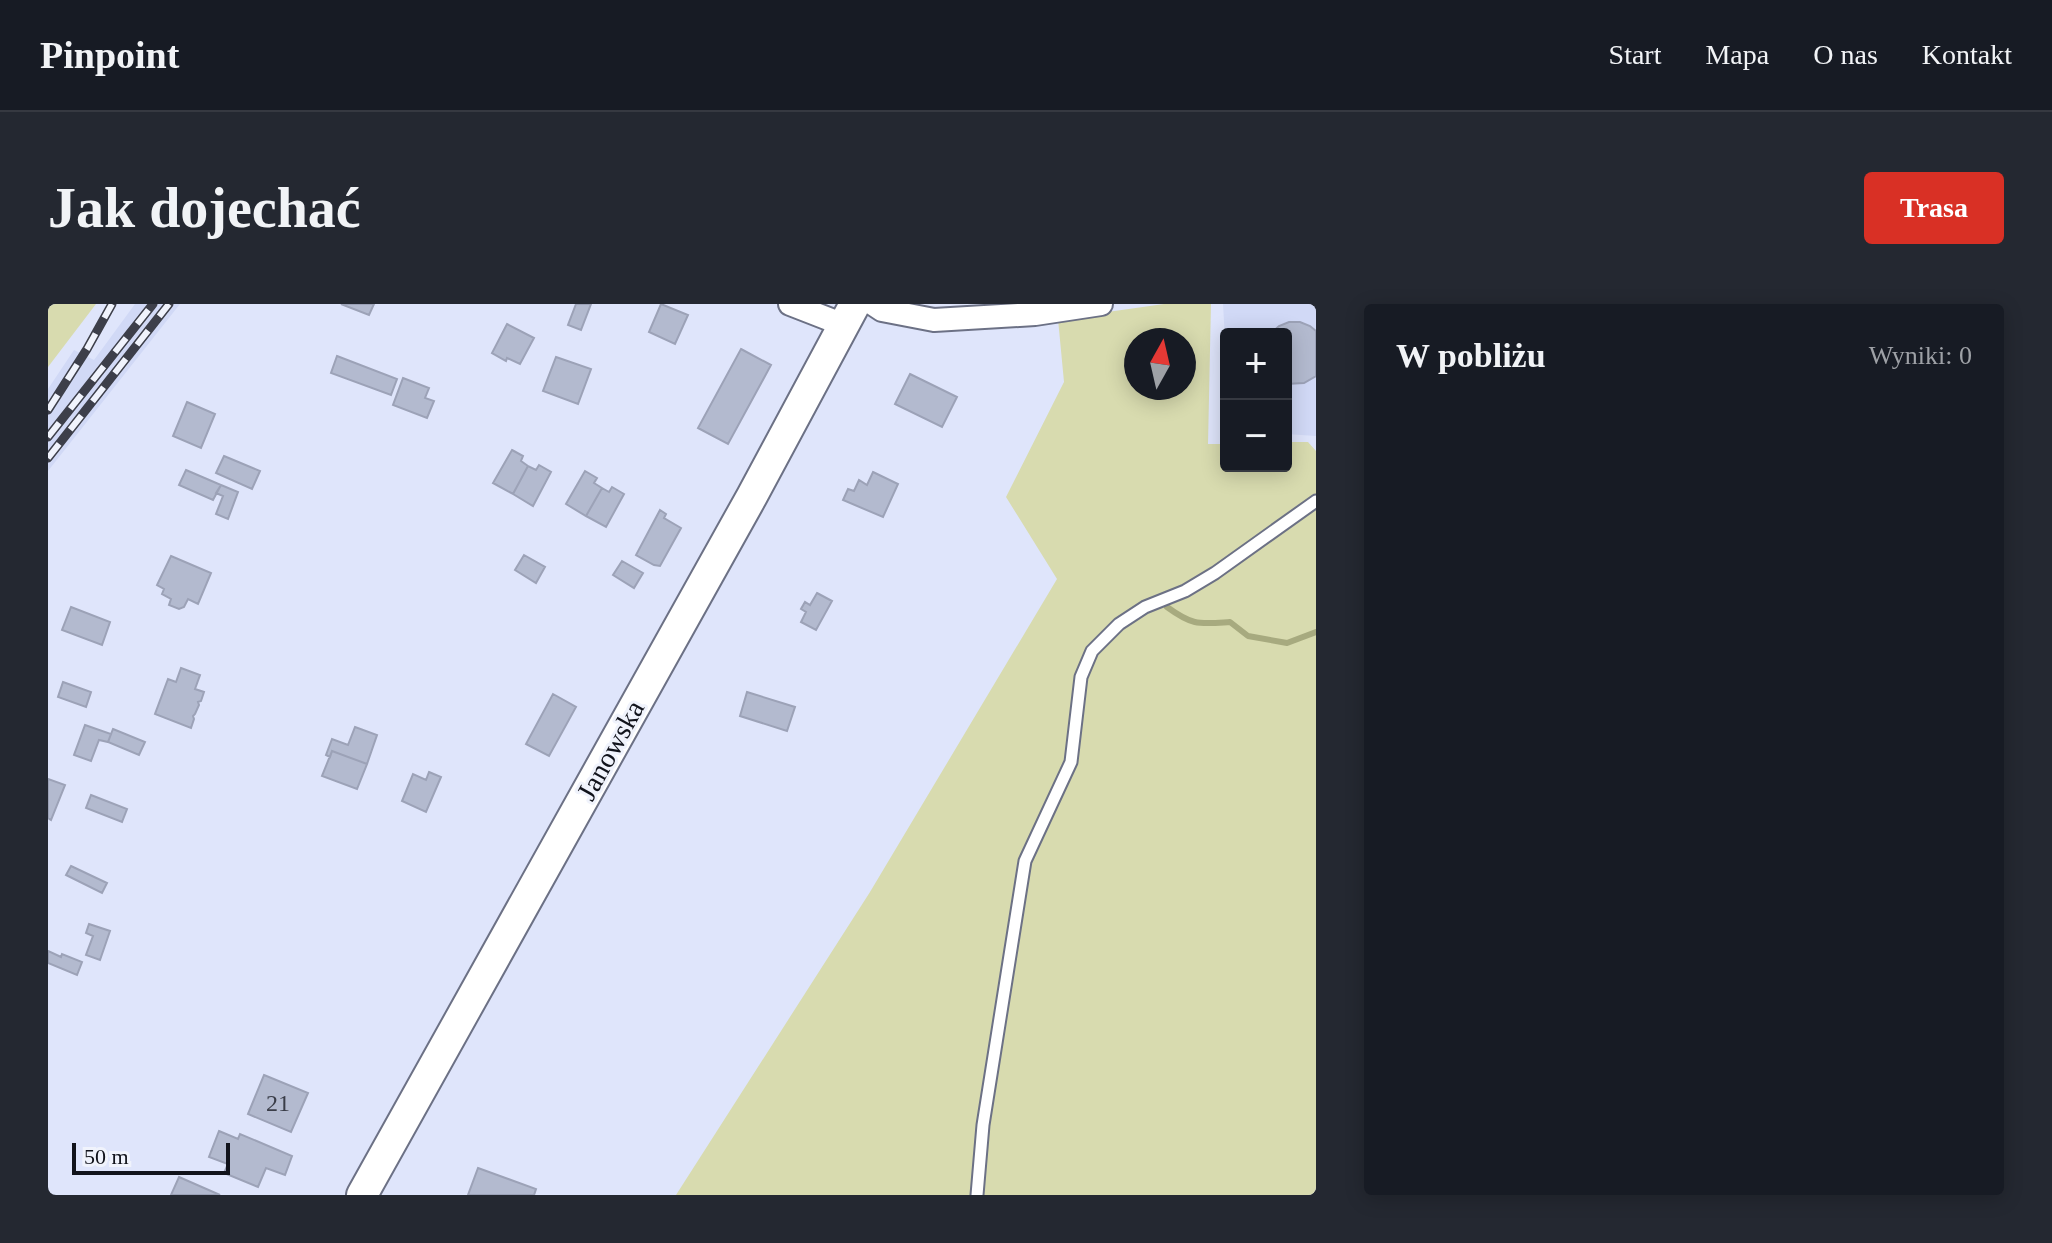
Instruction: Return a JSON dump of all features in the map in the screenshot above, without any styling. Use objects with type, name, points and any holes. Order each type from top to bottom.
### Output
[{"type":"street","points":[[790,304],[850,314]]},
{"type":"street","points":[[873,304],[882,310],[924,311],[934,320],[1035,314],[1101,304]]},
{"type":"street","name":"Janowska","points":[[362,1195],[752,496],[850,314]]},
{"type":"lane","points":[[977,1195],[983,1125],[1025,861],[1071,762],[1081,677],[1092,651],[1119,624],[1145,607],[1185,591],[1215,573],[1316,501]]},
{"type":"shaded area","points":[[135,304],[180,304],[48,471],[48,389],[74,350],[94,360]]},
{"type":"shaded area","points":[[1223,304],[1316,304],[1316,436],[1292,434],[1292,328],[1224,328]]},
{"type":"green space","points":[[48,304],[96,304],[48,367]]},
{"type":"green space","points":[[1164,304],[1211,304],[1208,444],[1220,444],[1220,472],[1292,472],[1292,442],[1308,442],[1316,451],[1316,1195],[676,1195],[870,892],[1057,579],[1006,497],[1064,382],[1058,319]]},
{"type":"building","points":[[341,304],[374,304],[369,315]]},
{"type":"building","points":[[576,304],[591,304],[581,330],[568,325]]},
{"type":"building","points":[[661,304],[688,315],[675,344],[649,332]]},
{"type":"building","points":[[1300,322],[1316,331],[1316,376],[1304,383],[1292,384],[1292,328],[1277,328]]},
{"type":"building","points":[[507,324],[534,338],[520,364],[492,353]]},
{"type":"building","points":[[741,349],[771,365],[728,444],[698,428]]},
{"type":"building","points":[[337,356],[397,379],[391,395],[331,373]]},
{"type":"building","points":[[556,357],[591,369],[578,404],[543,391]]},
{"type":"building","points":[[910,374],[957,397],[942,427],[895,404]]},
{"type":"building","points":[[403,378],[429,388],[425,398],[434,401],[427,418],[393,405]]},
{"type":"building","points":[[187,402],[215,414],[201,448],[173,436]]},
{"type":"building","points":[[512,450],[523,456],[521,461],[528,466],[513,494],[493,483]]},
{"type":"building","points":[[224,456],[260,471],[252,489],[216,473]]},
{"type":"building","points":[[539,465],[551,472],[533,506],[513,494],[528,466],[536,470]]},
{"type":"building","points":[[186,470],[221,485],[213,500],[179,485]]},
{"type":"building","points":[[585,471],[597,478],[594,483],[602,488],[586,516],[566,504]]},
{"type":"building","points":[[873,472],[898,484],[883,517],[843,500],[848,489],[854,491],[859,480],[867,485]]},
{"type":"building","points":[[221,485],[238,492],[228,519],[216,514],[223,496],[216,493]]},
{"type":"building","points":[[612,487],[624,494],[606,527],[586,516],[602,488],[609,492]]},
{"type":"building","points":[[660,510],[666,514],[664,518],[681,528],[660,566],[636,555]]},
{"type":"building","points":[[524,555],[545,567],[536,583],[515,570]]},
{"type":"building","points":[[171,556],[211,573],[198,604],[188,599],[179,609],[169,605],[171,599],[162,594],[164,589],[157,585]]},
{"type":"building","points":[[622,561],[643,573],[634,588],[613,575]]},
{"type":"building","points":[[817,593],[832,601],[816,630],[801,622],[806,612],[801,609],[805,602],[810,605]]},
{"type":"building","points":[[71,607],[110,622],[102,645],[62,630]]},
{"type":"building","points":[[181,668],[200,675],[195,689],[204,692],[191,728],[155,714],[168,679],[176,682]]},
{"type":"building","points":[[63,682],[91,692],[86,707],[58,697]]},
{"type":"building","points":[[747,692],[795,707],[787,731],[740,716]]},
{"type":"building","points":[[553,694],[576,707],[549,756],[526,744]]},
{"type":"building","points":[[85,725],[111,734],[108,742],[99,740],[91,761],[74,755]]},
{"type":"building","points":[[355,727],[377,735],[367,764],[332,751],[330,757],[326,755],[332,739],[348,745]]},
{"type":"building","points":[[113,729],[145,742],[139,755],[108,742]]},
{"type":"building","points":[[332,751],[367,764],[357,789],[322,776]]},
{"type":"building","points":[[429,772],[441,777],[426,812],[402,801],[413,774],[426,780]]},
{"type":"building","points":[[48,779],[65,785],[51,820],[48,818]]},
{"type":"building","points":[[91,795],[127,809],[122,822],[86,808]]},
{"type":"building","points":[[71,866],[107,883],[102,893],[66,875]]},
{"type":"building","points":[[89,924],[110,931],[100,960],[86,955],[93,936],[86,933]]},
{"type":"building","points":[[48,951],[82,962],[77,975],[48,963]]},
{"type":"building","points":[[264,1075],[308,1093],[291,1132],[248,1114]]},
{"type":"building","points":[[219,1131],[238,1139],[240,1134],[292,1156],[285,1175],[266,1168],[258,1187],[224,1173],[228,1164],[209,1157]]},
{"type":"building","points":[[478,1168],[536,1189],[534,1195],[468,1195]]},
{"type":"building","points":[[179,1177],[220,1195],[171,1195]]},
{"type":"waterway","points":[[1167,607],[1190,621],[1230,622],[1248,636],[1287,643],[1316,632]]},
{"type":"railway","points":[[48,410],[112,304]]},
{"type":"railway","points":[[48,437],[153,304]]},
{"type":"railway","points":[[48,458],[169,304]]}]
